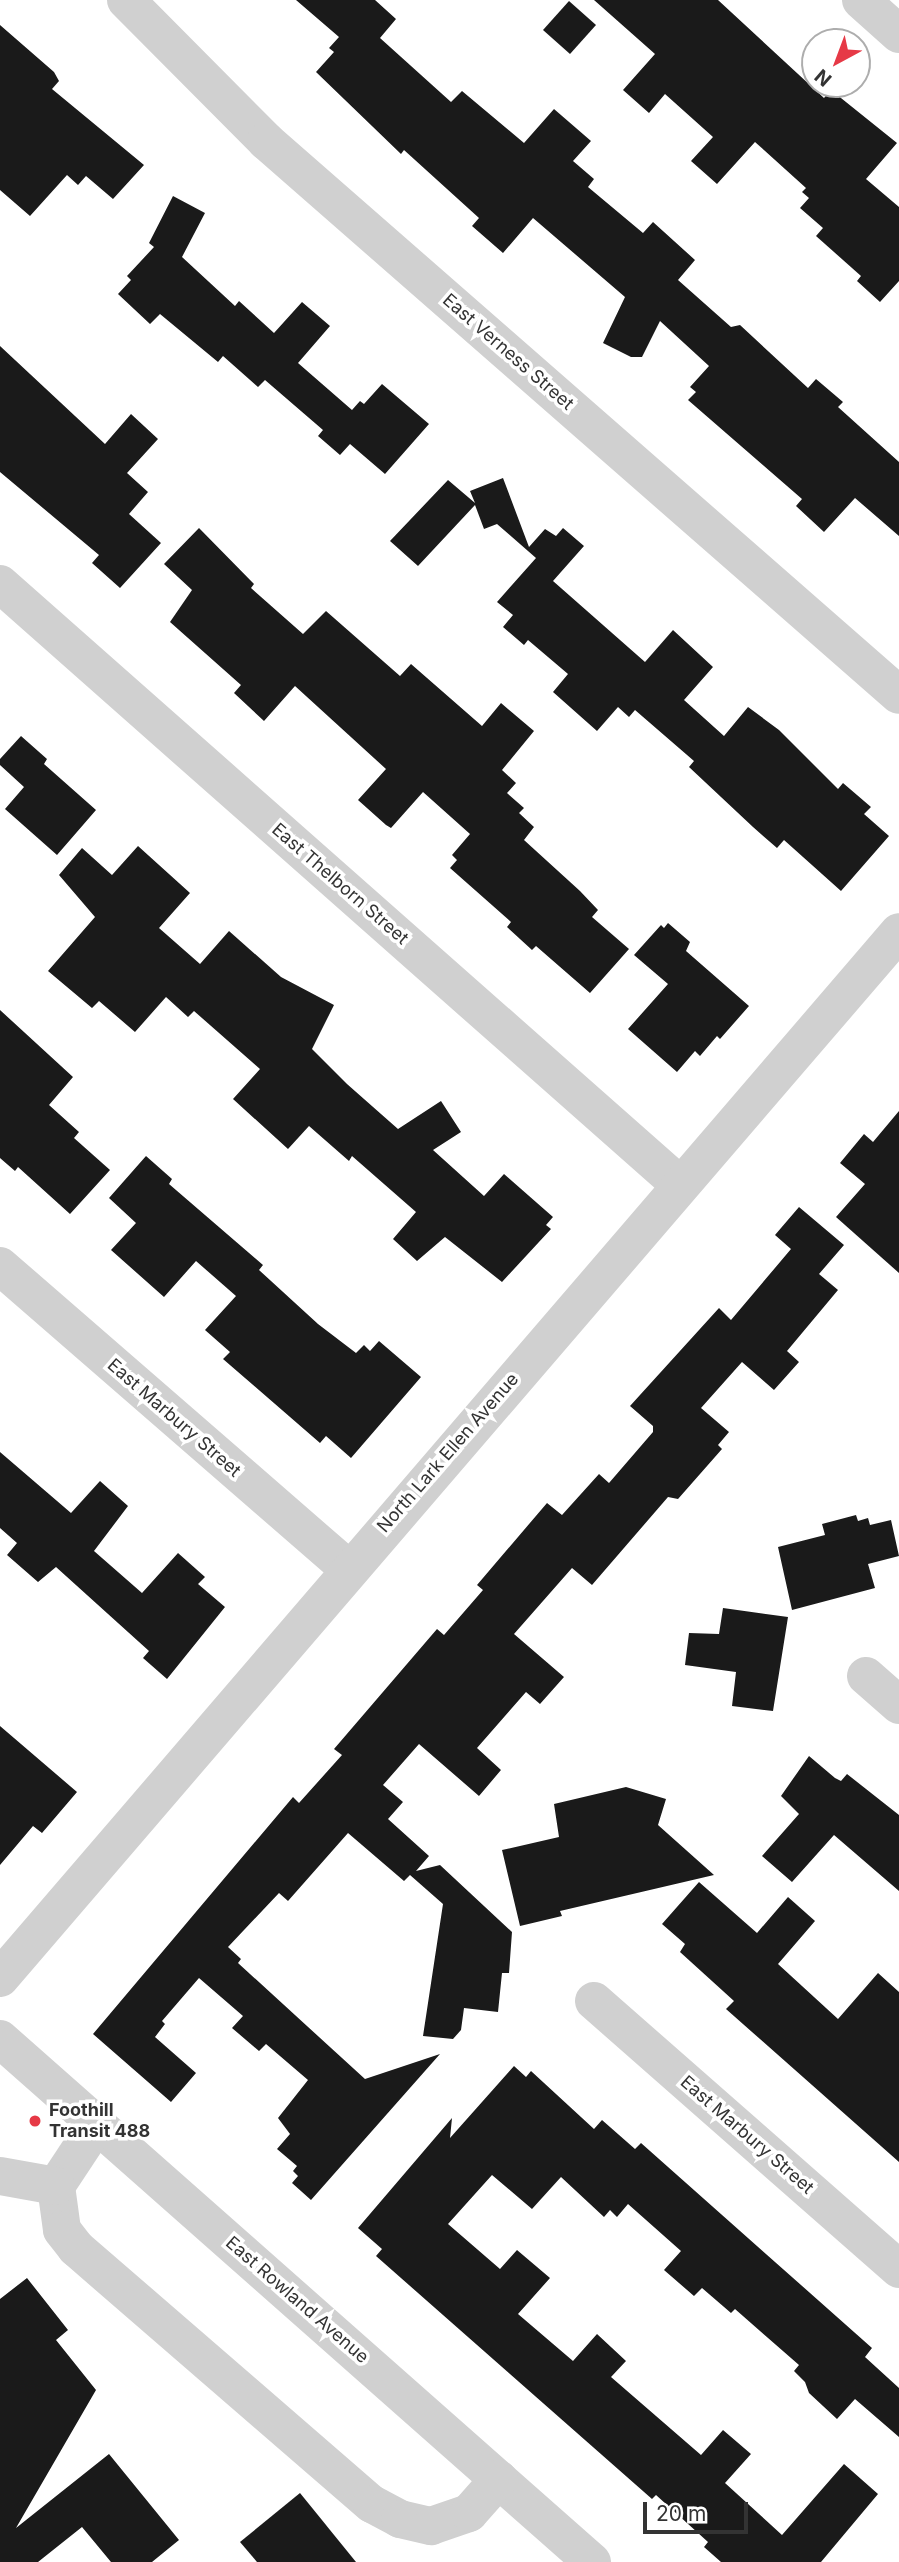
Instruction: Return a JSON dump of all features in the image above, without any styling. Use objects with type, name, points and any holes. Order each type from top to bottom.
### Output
[{"type":"street","name":"East Verness Street","points":[[125,0],[266,141],[899,695]]},
{"type":"street","points":[[861,0],[899,34]]},
{"type":"street","name":"East Thelborn Street","points":[[0,584],[680,1185]]},
{"type":"street","name":"North Lark Ellen Avenue","points":[[0,1978],[348,1569],[899,932]]},
{"type":"street","name":"East Marbury Street","points":[[0,1266],[348,1569]]},
{"type":"street","points":[[866,1676],[899,1705]]},
{"type":"street","name":"East Marbury Street","points":[[594,2001],[899,2269]]},
{"type":"street","name":"East Rowland Avenue","points":[[0,2039],[592,2562]]},
{"type":"street","points":[[97,2124],[56,2186],[62,2230],[76,2248],[372,2504],[400,2519],[431,2526],[469,2514],[499,2479]]},
{"type":"street","points":[[0,2176],[56,2186]]},
{"type":"building","points":[[296,0],[375,0],[396,19],[380,38],[451,102],[462,91],[524,143],[554,109],[591,141],[573,161],[594,179],[588,187],[643,233],[653,222],[695,260],[678,280],[731,327],[740,325],[808,388],[816,379],[843,402],[838,407],[899,462],[899,536],[855,498],[824,532],[796,506],[802,499],[688,400],[696,392],[690,387],[709,366],[660,321],[642,357],[631,357],[603,343],[625,297],[533,218],[503,253],[472,226],[479,218],[404,150],[401,154],[316,72],[334,52],[329,48],[339,37]]},
{"type":"building","points":[[594,0],[718,0],[801,77],[801,98],[841,98],[897,143],[866,179],[899,207],[899,281],[880,302],[857,281],[861,276],[816,236],[823,228],[800,208],[809,198],[802,192],[806,188],[755,142],[717,184],[691,161],[713,137],[665,94],[649,113],[623,90],[655,54]]},
{"type":"building","points":[[569,1],[596,25],[570,54],[543,30]]},
{"type":"building","points":[[0,25],[54,72],[59,81],[52,89],[144,165],[113,199],[86,176],[78,185],[67,175],[30,216],[0,190]]},
{"type":"building","points":[[173,196],[205,213],[182,257],[235,306],[239,301],[274,333],[302,302],[330,326],[298,363],[352,410],[360,401],[364,404],[382,384],[429,424],[385,474],[350,444],[340,455],[318,436],[323,430],[265,380],[258,387],[223,356],[218,362],[160,314],[150,324],[118,294],[131,280],[127,276],[154,247],[149,243]]},
{"type":"building","points":[[0,346],[105,444],[131,414],[158,439],[127,473],[148,492],[129,514],[161,543],[120,588],[92,563],[99,555],[0,472]]},
{"type":"building","points":[[503,478],[529,547],[545,529],[556,536],[563,528],[584,546],[553,581],[645,662],[673,630],[713,667],[684,700],[724,736],[748,707],[779,730],[838,789],[843,783],[871,807],[864,814],[889,836],[841,891],[784,840],[777,848],[753,827],[689,767],[694,761],[635,710],[629,717],[618,707],[597,731],[553,692],[568,674],[528,640],[524,645],[503,627],[513,615],[497,602],[536,558],[497,524],[484,529],[475,505],[418,566],[390,541],[448,480],[475,503],[470,491]]},
{"type":"building","points":[[199,528],[254,584],[251,588],[303,634],[326,611],[400,676],[411,664],[482,726],[501,703],[534,731],[502,770],[516,783],[507,793],[524,808],[519,813],[534,827],[524,840],[580,891],[598,910],[592,917],[629,949],[590,993],[536,946],[532,950],[507,927],[511,922],[450,868],[457,860],[452,855],[470,834],[423,792],[391,828],[386,825],[358,800],[386,769],[295,686],[264,721],[234,693],[241,685],[170,622],[192,590],[164,564]]},
{"type":"building","points":[[21,736],[47,759],[44,764],[96,810],[57,855],[5,809],[24,787],[0,765],[0,759]]},
{"type":"building","points":[[138,846],[190,893],[159,928],[200,964],[229,931],[281,977],[334,1005],[312,1049],[347,1084],[398,1129],[441,1101],[461,1132],[433,1150],[484,1196],[504,1174],[553,1217],[546,1225],[551,1229],[502,1282],[445,1237],[417,1261],[393,1239],[416,1212],[352,1156],[349,1161],[309,1126],[288,1149],[233,1099],[260,1069],[194,1011],[188,1017],[166,997],[135,1032],[99,1001],[92,1008],[48,971],[95,917],[59,875],[82,848],[112,875]]},
{"type":"building","points":[[668,923],[690,942],[686,951],[749,1006],[720,1039],[717,1036],[700,1056],[695,1051],[677,1072],[628,1029],[668,984],[634,955],[661,925],[664,928]]},
{"type":"building","points":[[0,1010],[73,1077],[49,1105],[79,1132],[74,1138],[110,1170],[70,1214],[18,1167],[15,1171],[0,1158]]},
{"type":"building","points":[[899,1111],[899,1273],[836,1217],[865,1184],[840,1163],[864,1134],[873,1142]]},
{"type":"building","points":[[146,1156],[172,1179],[169,1184],[263,1265],[259,1270],[318,1324],[356,1353],[364,1345],[370,1351],[379,1341],[421,1377],[351,1458],[326,1436],[320,1443],[223,1359],[230,1352],[205,1330],[236,1296],[196,1261],[164,1297],[111,1250],[136,1223],[109,1198]]},
{"type":"building","points":[[799,1207],[844,1245],[819,1274],[838,1290],[787,1351],[799,1362],[774,1390],[742,1362],[701,1408],[729,1432],[718,1445],[722,1449],[678,1499],[668,1497],[592,1585],[572,1568],[514,1634],[564,1677],[540,1704],[526,1692],[477,1748],[501,1770],[479,1796],[419,1744],[383,1785],[403,1802],[388,1819],[429,1856],[416,1871],[440,1865],[512,1932],[509,1973],[502,1973],[498,2012],[464,2008],[461,2030],[453,2039],[423,2036],[443,1904],[410,1875],[404,1881],[348,1833],[288,1901],[279,1893],[228,1947],[241,1959],[238,1963],[365,2079],[440,2054],[311,2200],[292,2183],[298,2176],[293,2171],[297,2166],[277,2149],[290,2134],[278,2118],[308,2080],[266,2044],[259,2051],[232,2028],[243,2016],[199,1978],[162,2021],[165,2024],[155,2037],[196,2073],[171,2102],[93,2034],[293,1797],[299,1803],[342,1755],[334,1749],[437,1629],[444,1635],[483,1590],[477,1585],[547,1503],[562,1515],[599,1474],[609,1483],[653,1432],[653,1426],[630,1406],[719,1308],[731,1320],[791,1249],[775,1235]]},
{"type":"building","points":[[0,1452],[71,1513],[100,1481],[128,1506],[94,1551],[142,1593],[178,1553],[205,1577],[198,1584],[225,1607],[167,1679],[143,1658],[149,1651],[56,1567],[38,1582],[7,1555],[17,1543],[0,1528]]},
{"type":"building","points":[[856,1515],[858,1521],[868,1518],[870,1525],[891,1520],[899,1556],[868,1564],[875,1588],[792,1610],[778,1547],[825,1535],[822,1524]]},
{"type":"building","points":[[723,1608],[788,1617],[773,1711],[732,1706],[736,1672],[685,1665],[689,1633],[719,1634]]},
{"type":"building","points":[[0,1726],[77,1792],[42,1833],[33,1826],[0,1865]]},
{"type":"building","points":[[809,1756],[841,1781],[847,1774],[899,1815],[899,1891],[834,1835],[792,1882],[762,1856],[799,1814],[781,1796]]},
{"type":"building","points":[[626,1787],[666,1799],[658,1825],[714,1875],[560,1911],[562,1916],[520,1926],[502,1850],[559,1837],[554,1804]]},
{"type":"building","points":[[699,1882],[757,1933],[788,1897],[815,1921],[778,1964],[838,2019],[878,1973],[899,1992],[899,2162],[726,2009],[734,2001],[680,1952],[685,1944],[662,1924]]},
{"type":"building","points":[[514,2066],[526,2077],[531,2071],[594,2129],[602,2120],[635,2149],[641,2143],[872,2348],[865,2357],[899,2388],[899,2437],[855,2399],[837,2419],[809,2393],[805,2382],[794,2371],[799,2365],[735,2309],[731,2313],[702,2288],[694,2296],[664,2270],[681,2251],[628,2204],[617,2217],[610,2210],[604,2217],[561,2177],[532,2209],[492,2175],[448,2224],[500,2269],[517,2250],[550,2278],[518,2314],[573,2361],[597,2334],[626,2361],[611,2377],[701,2455],[723,2430],[751,2454],[725,2483],[782,2535],[844,2464],[878,2494],[821,2562],[721,2562],[704,2547],[708,2542],[656,2495],[652,2499],[376,2256],[382,2249],[358,2228],[452,2118],[450,2138]]},
{"type":"building","points":[[27,2278],[68,2330],[56,2340],[96,2390],[16,2528],[109,2454],[179,2540],[152,2562],[111,2562],[82,2527],[38,2562],[0,2562],[0,2299]]},
{"type":"building","points":[[300,2493],[356,2562],[257,2562],[240,2542]]},
{"type":"place","name":"Foothill Transit 488","points":[[35,2121]]}]
